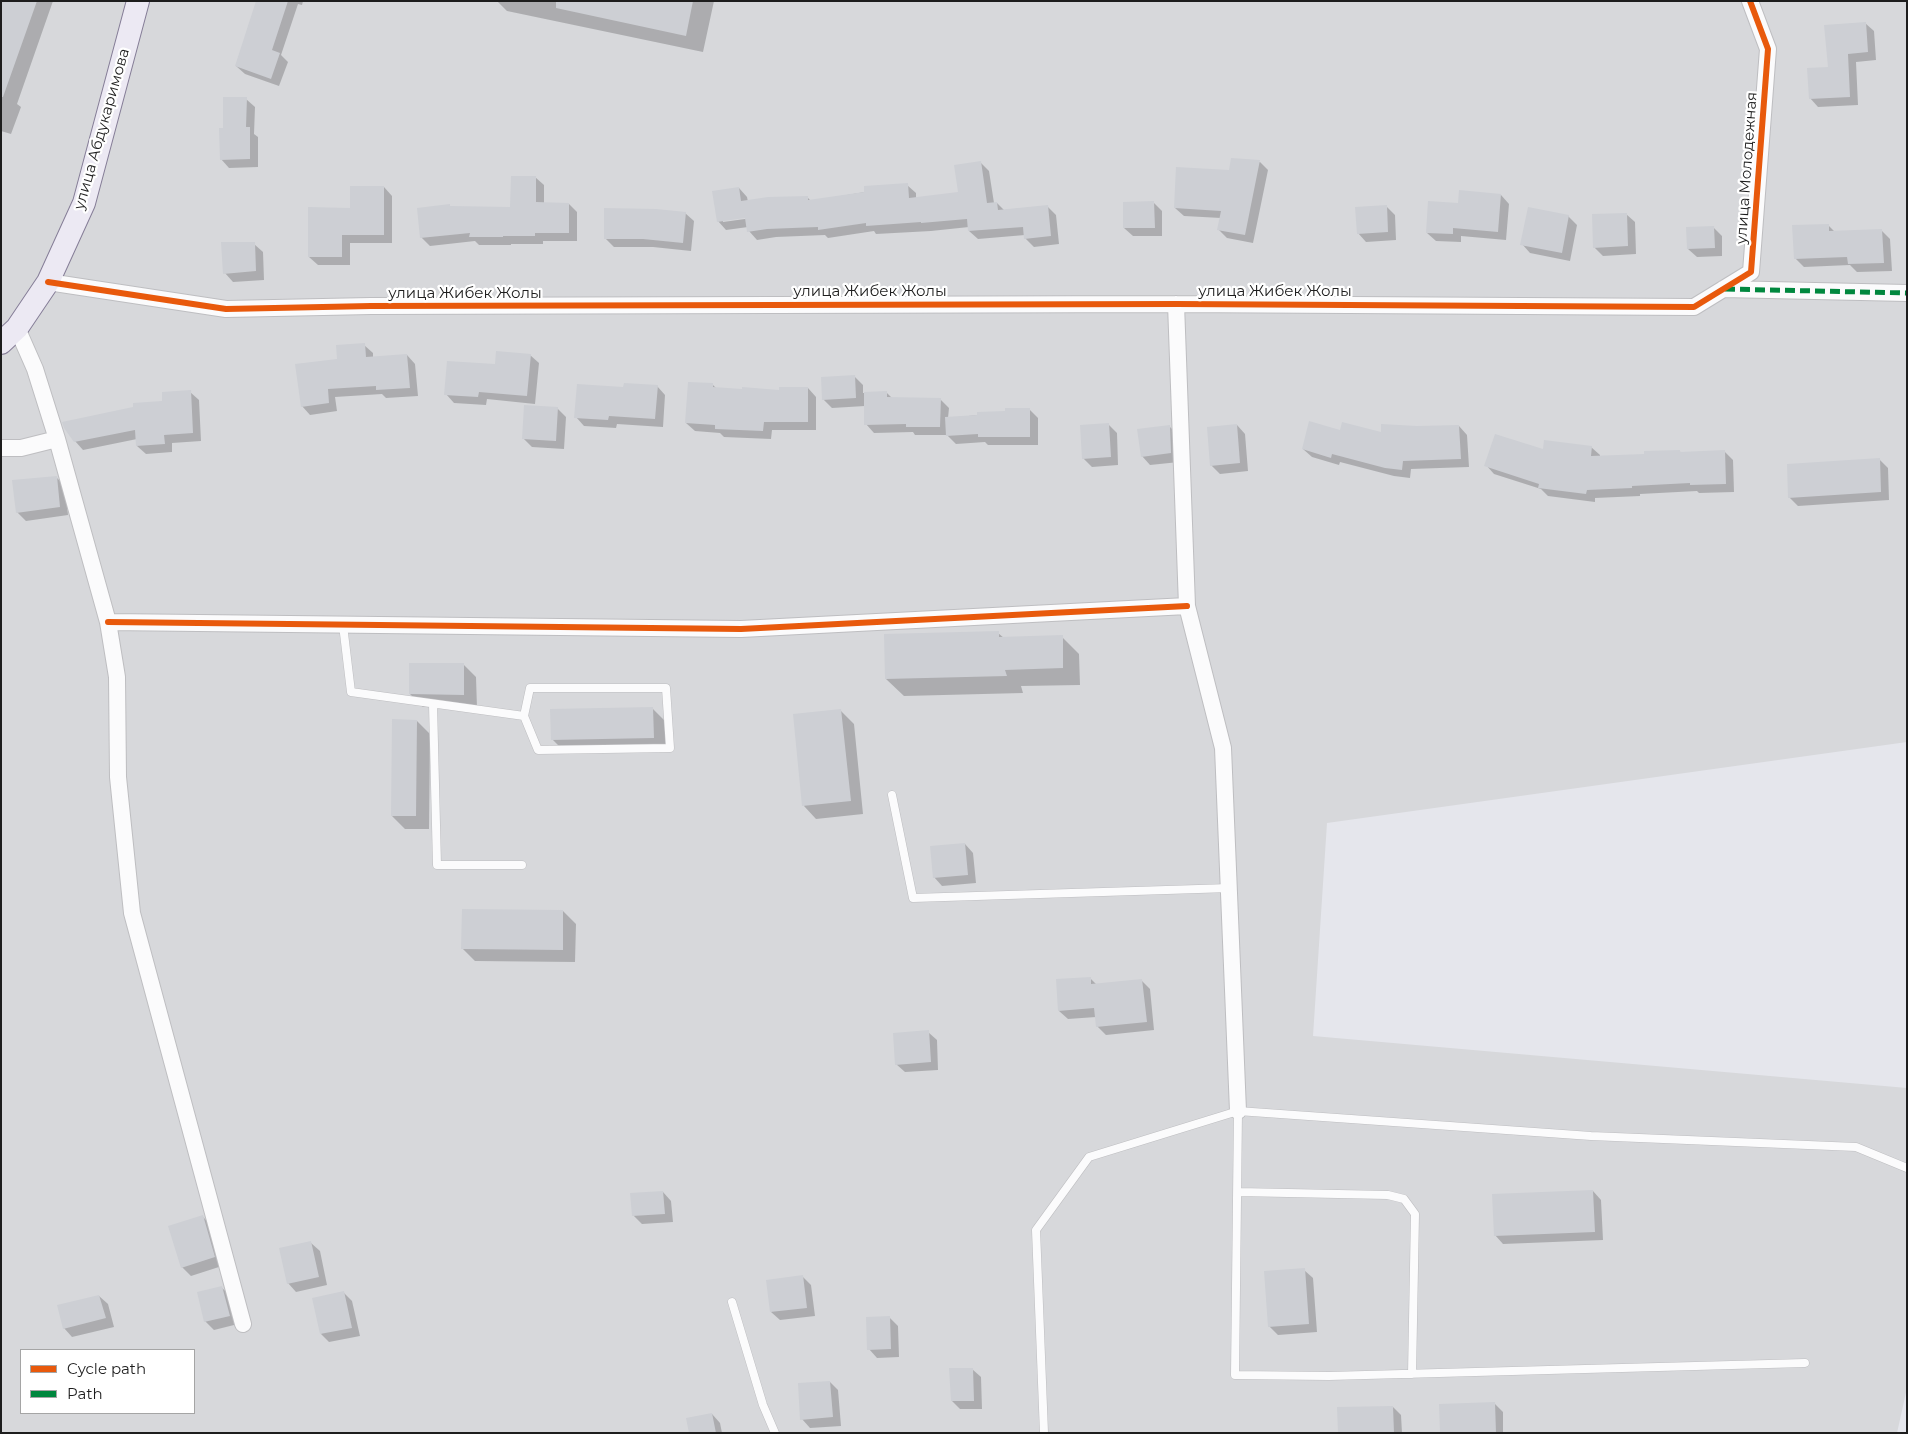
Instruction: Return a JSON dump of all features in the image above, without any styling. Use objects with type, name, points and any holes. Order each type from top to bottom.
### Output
[{"type":"main road","name":"улица Абдукаримова","points":[[48,282],[84,203],[138,1]]},
{"type":"main road","points":[[9,335],[48,282]]},
{"type":"street","name":"улица Молодежная","points":[[1694,306],[1751,272],[1768,49],[1750,1]]},
{"type":"street","name":"улица Жибек Жолы","points":[[48,282],[226,309],[371,306],[1176,304],[1694,306]]},
{"type":"street","points":[[1723,289],[1907,293]]},
{"type":"street","points":[[1176,304],[1187,606],[1223,748],[1238,1111]]},
{"type":"street","points":[[9,335],[35,369],[57,439],[108,622],[117,677],[118,777],[132,912],[243,1324]]},
{"type":"street","points":[[1,448],[21,448],[57,439]]},
{"type":"street","points":[[108,622],[741,629],[1187,606]]},
{"type":"lane","points":[[344,625],[351,692],[524,716]]},
{"type":"lane","points":[[530,688],[666,688],[670,748],[538,750],[524,716],[530,688]]},
{"type":"lane","points":[[433,704],[437,865],[522,865]]},
{"type":"lane","points":[[892,796],[912,898],[1230,888]]},
{"type":"lane","points":[[1044,1433],[1036,1230],[1089,1157],[1238,1111],[1591,1136],[1856,1147],[1907,1168]]},
{"type":"lane","points":[[1238,1111],[1235,1375],[1329,1376],[1805,1363]]},
{"type":"lane","points":[[1238,1192],[1388,1195],[1404,1199],[1415,1214],[1412,1374]]},
{"type":"lane","points":[[732,1302],[763,1405],[775,1433]]},
{"type":"shaded area","points":[[1,1],[1907,1],[1907,742],[1327,823],[1313,1036],[1907,1088],[1907,1388],[1897,1433],[1,1433]]},
{"type":"building","points":[[1,1],[37,1],[3,97],[1,97]]},
{"type":"building","points":[[256,1],[288,1],[272,50],[280,53],[271,79],[235,66]]},
{"type":"building","points":[[556,1],[693,1],[686,36],[556,8]]},
{"type":"building","points":[[1866,22],[1868,52],[1848,54],[1850,97],[1809,99],[1807,68],[1828,67],[1824,25]]},
{"type":"building","points":[[223,97],[247,97],[246,127],[250,127],[250,159],[220,160],[219,128],[223,128]]},
{"type":"building","points":[[1231,158],[1260,160],[1245,235],[1217,230],[1221,211],[1174,208],[1176,167],[1229,170]]},
{"type":"building","points":[[981,161],[987,203],[997,202],[998,210],[1048,205],[1051,236],[1024,239],[1023,227],[968,231],[967,219],[866,226],[866,223],[818,230],[818,227],[767,229],[747,232],[745,218],[717,222],[712,191],[739,187],[741,201],[768,197],[808,196],[808,200],[864,192],[864,186],[908,183],[909,198],[958,192],[954,165]]},
{"type":"building","points":[[511,176],[536,176],[536,202],[569,203],[569,233],[535,233],[535,236],[469,237],[470,233],[420,238],[417,208],[450,204],[450,206],[510,207]]},
{"type":"building","points":[[350,186],[384,186],[384,235],[342,235],[342,257],[308,257],[308,207],[350,208]]},
{"type":"building","points":[[1459,190],[1501,194],[1498,232],[1453,228],[1453,234],[1426,233],[1428,201],[1458,203]]},
{"type":"building","points":[[1154,201],[1155,228],[1123,228],[1123,202]]},
{"type":"building","points":[[1387,205],[1388,232],[1357,234],[1355,207]]},
{"type":"building","points":[[1528,207],[1569,215],[1562,253],[1520,245]]},
{"type":"building","points":[[604,208],[656,209],[686,212],[683,243],[643,239],[604,239]]},
{"type":"building","points":[[1627,213],[1628,246],[1593,248],[1592,214]]},
{"type":"building","points":[[1829,224],[1829,231],[1882,229],[1884,263],[1848,264],[1847,257],[1794,259],[1792,225]]},
{"type":"building","points":[[1714,226],[1715,248],[1687,249],[1686,227]]},
{"type":"building","points":[[221,242],[255,242],[256,271],[223,274]]},
{"type":"building","points":[[365,343],[366,357],[407,354],[410,388],[376,390],[376,386],[328,389],[329,403],[301,407],[295,364],[337,359],[336,345]]},
{"type":"building","points":[[496,351],[531,354],[527,396],[479,392],[478,397],[444,395],[447,361],[495,364]]},
{"type":"building","points":[[855,375],[856,398],[822,400],[821,377]]},
{"type":"building","points":[[688,382],[713,383],[713,387],[742,389],[742,387],[779,390],[779,387],[808,387],[808,422],[764,422],[763,431],[715,429],[715,425],[685,423]]},
{"type":"building","points":[[624,383],[658,385],[655,419],[609,416],[608,420],[574,418],[577,384],[623,387]]},
{"type":"building","points":[[191,390],[193,433],[164,435],[165,444],[136,446],[135,430],[74,442],[62,422],[133,407],[133,403],[162,401],[162,392]]},
{"type":"building","points":[[887,391],[887,397],[941,398],[940,427],[906,427],[906,424],[864,425],[864,392]]},
{"type":"building","points":[[524,405],[558,407],[556,441],[522,439]]},
{"type":"building","points":[[1005,408],[1030,408],[1030,437],[978,437],[978,434],[946,436],[945,417],[977,415],[977,412],[1005,411]]},
{"type":"building","points":[[1309,421],[1340,430],[1342,422],[1381,432],[1381,424],[1417,426],[1459,425],[1461,459],[1403,461],[1402,470],[1385,468],[1332,454],[1331,458],[1302,449]]},
{"type":"building","points":[[1109,423],[1111,457],[1082,459],[1080,425]]},
{"type":"building","points":[[1237,424],[1240,463],[1210,466],[1207,427]]},
{"type":"building","points":[[1170,425],[1171,453],[1141,457],[1137,429]]},
{"type":"building","points":[[1495,434],[1543,449],[1544,440],[1592,446],[1591,456],[1644,454],[1644,451],[1725,450],[1726,484],[1690,485],[1690,483],[1632,486],[1632,488],[1587,490],[1586,494],[1538,488],[1539,484],[1484,466]]},
{"type":"building","points":[[1880,458],[1881,492],[1788,498],[1787,464]]},
{"type":"building","points":[[57,476],[60,507],[16,513],[12,480]]},
{"type":"building","points":[[999,631],[999,637],[1063,635],[1063,668],[1005,670],[1007,676],[885,679],[884,634]]},
{"type":"building","points":[[409,663],[464,663],[464,695],[409,694]]},
{"type":"building","points":[[653,707],[654,738],[551,740],[550,709]]},
{"type":"building","points":[[841,709],[851,801],[802,806],[793,714]]},
{"type":"building","points":[[392,719],[417,720],[416,816],[391,816]]},
{"type":"building","points":[[965,843],[968,875],[933,878],[930,846]]},
{"type":"building","points":[[462,909],[563,910],[563,950],[461,949]]},
{"type":"building","points":[[1091,977],[1091,984],[1142,979],[1147,1022],[1096,1027],[1094,1008],[1058,1011],[1056,979]]},
{"type":"building","points":[[929,1030],[931,1062],[895,1065],[893,1033]]},
{"type":"building","points":[[1593,1190],[1595,1232],[1494,1236],[1492,1194]]},
{"type":"building","points":[[663,1191],[665,1214],[632,1216],[630,1193]]},
{"type":"building","points":[[203,1215],[215,1257],[181,1268],[168,1226]]},
{"type":"building","points":[[311,1241],[319,1277],[287,1284],[279,1248]]},
{"type":"building","points":[[1305,1268],[1309,1324],[1268,1327],[1264,1271]]},
{"type":"building","points":[[803,1275],[807,1308],[770,1312],[766,1280]]},
{"type":"building","points":[[222,1286],[230,1316],[204,1322],[197,1292]]},
{"type":"building","points":[[344,1291],[352,1328],[320,1334],[312,1298]]},
{"type":"building","points":[[99,1295],[106,1318],[63,1329],[57,1305]]},
{"type":"building","points":[[890,1316],[891,1349],[867,1350],[866,1317]]},
{"type":"building","points":[[949,1368],[973,1368],[974,1401],[951,1401]]},
{"type":"building","points":[[830,1381],[833,1417],[800,1420],[798,1383]]},
{"type":"building","points":[[1495,1402],[1496,1433],[1440,1433],[1439,1404]]},
{"type":"building","points":[[1393,1406],[1394,1433],[1338,1433],[1337,1407]]},
{"type":"building","points":[[712,1413],[716,1433],[689,1433],[686,1418]]},
{"type":"marked path","points":[[1725,289],[1907,293]]},
{"type":"cycle path","points":[[48,282],[226,309],[371,306],[1176,304],[1694,307],[1751,272],[1768,49],[1750,1]]},
{"type":"cycle path","points":[[108,622],[741,629],[1187,606]]}]
